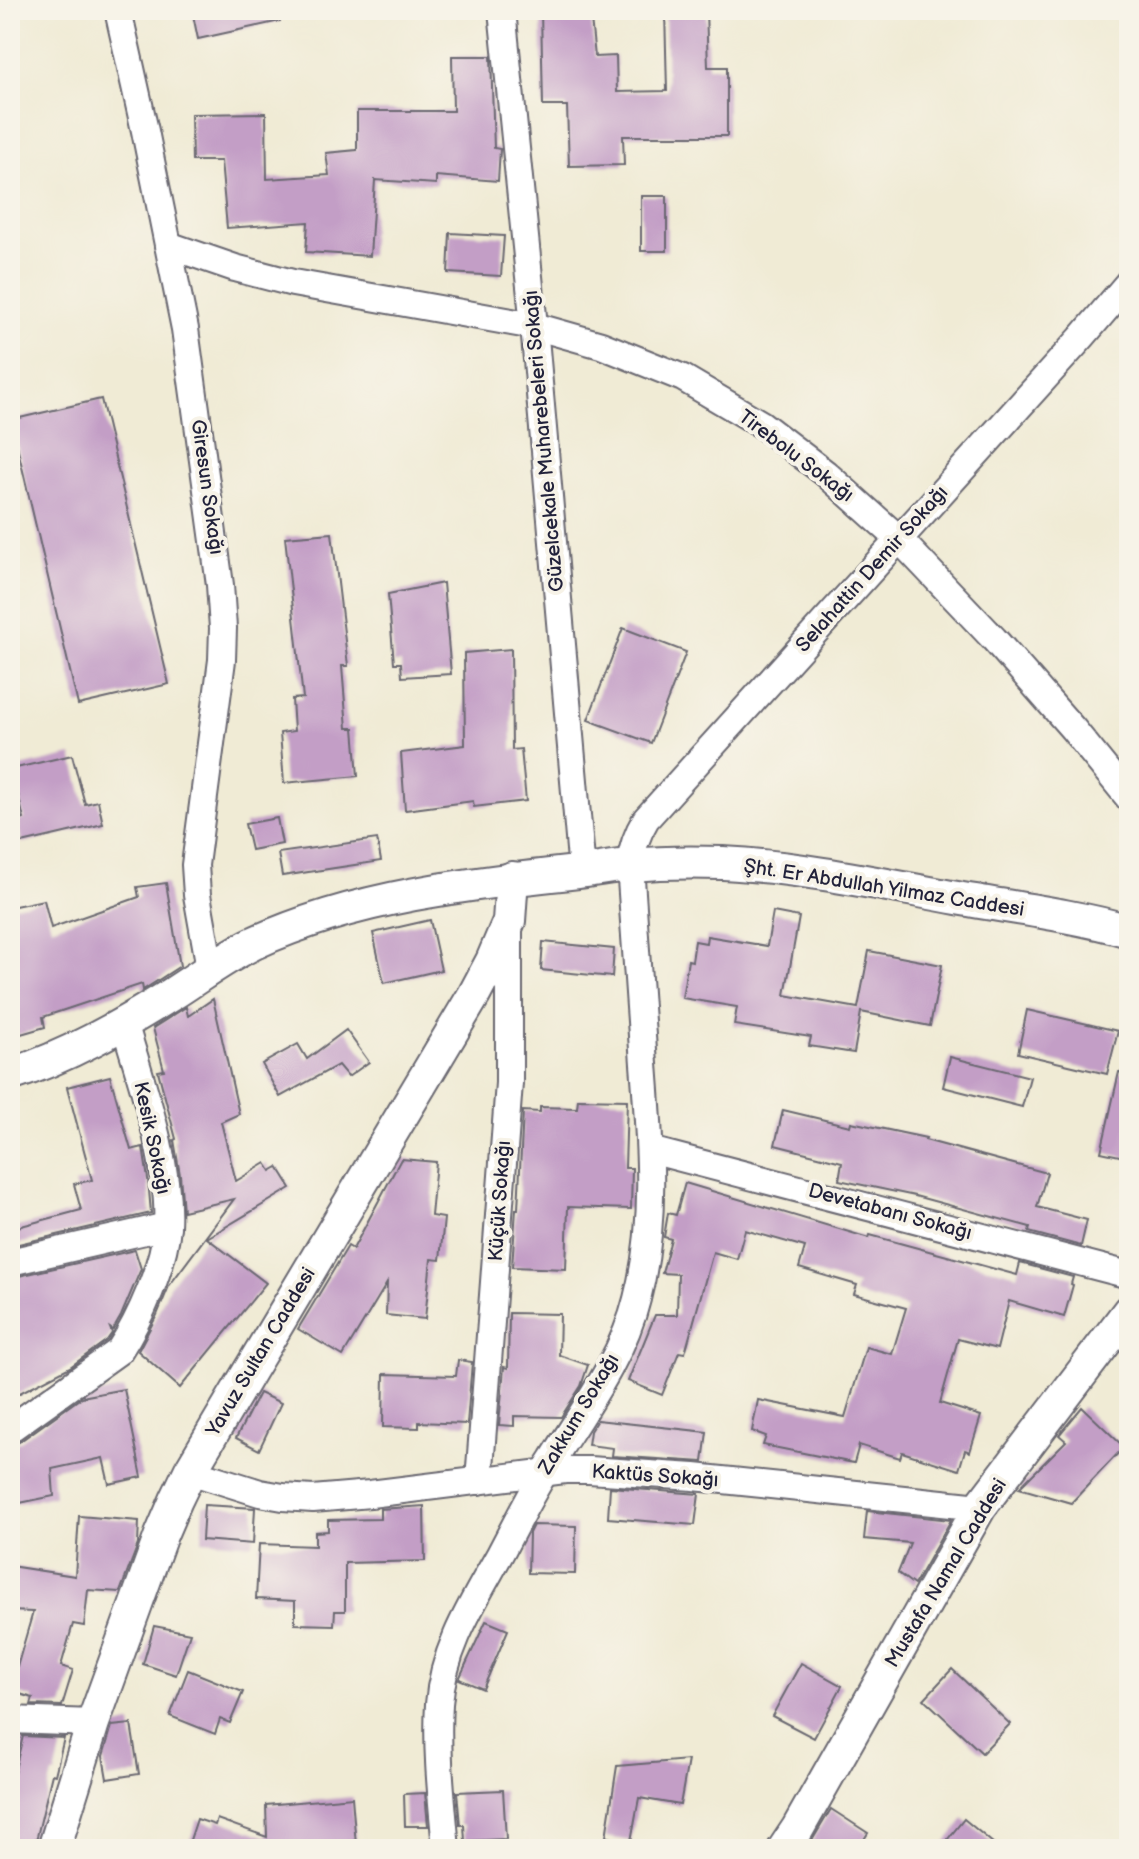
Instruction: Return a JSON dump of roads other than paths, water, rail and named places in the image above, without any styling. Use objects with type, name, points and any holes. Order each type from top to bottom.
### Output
[{"type":"street","name":"Giresun Sokağı","points":[[118,10],[185,329],[216,543],[223,628],[220,682],[195,865],[210,968]]},
{"type":"street","name":"Güzelcekale Muharebeleri Sokağı","points":[[502,10],[534,326],[582,872]]},
{"type":"street","name":"Tirebolu Sokağı","points":[[168,245],[235,268],[293,283],[534,326],[601,345],[683,378],[761,424],[825,473],[899,539],[994,639],[1129,798]]},
{"type":"street","name":"Selahattin Demir Sokağı","points":[[630,865],[632,846],[646,819],[1129,282]]},
{"type":"street","name":"Şht. Er Abdullah Yilmaz Caddesi","points":[[10,1075],[66,1055],[172,994],[210,968],[253,944],[297,926],[412,893],[512,878],[630,865],[725,863],[789,870],[1093,920],[1129,931]]},
{"type":"street","name":"Zakkum Sokağı","points":[[446,1849],[439,1704],[449,1652],[544,1473],[599,1386],[628,1327],[637,1300],[646,1250],[650,1150],[630,865]]},
{"type":"street","name":"Yavuz Sultan Caddesi","points":[[54,1849],[93,1723],[161,1535],[190,1471],[474,995],[509,921],[512,878]]},
{"type":"street","name":"Küçük Sokağı","points":[[479,1481],[509,1083],[509,921]]},
{"type":"street","name":"Kesik Sokağı","points":[[10,1429],[119,1351],[131,1333],[163,1250],[167,1226],[166,1190],[160,1153],[124,1022]]},
{"type":"street","name":"Devetabanı Sokağı","points":[[650,1150],[1129,1275]]},
{"type":"street","points":[[10,1262],[167,1226]]},
{"type":"street","name":"Mustafa Namal Caddesi","points":[[784,1849],[980,1507],[1129,1311]]},
{"type":"street","name":"Kaktüs Sokağı","points":[[190,1471],[260,1493],[313,1499],[589,1470],[694,1477],[980,1507]]},
{"type":"street","points":[[10,1720],[93,1723]]}]
